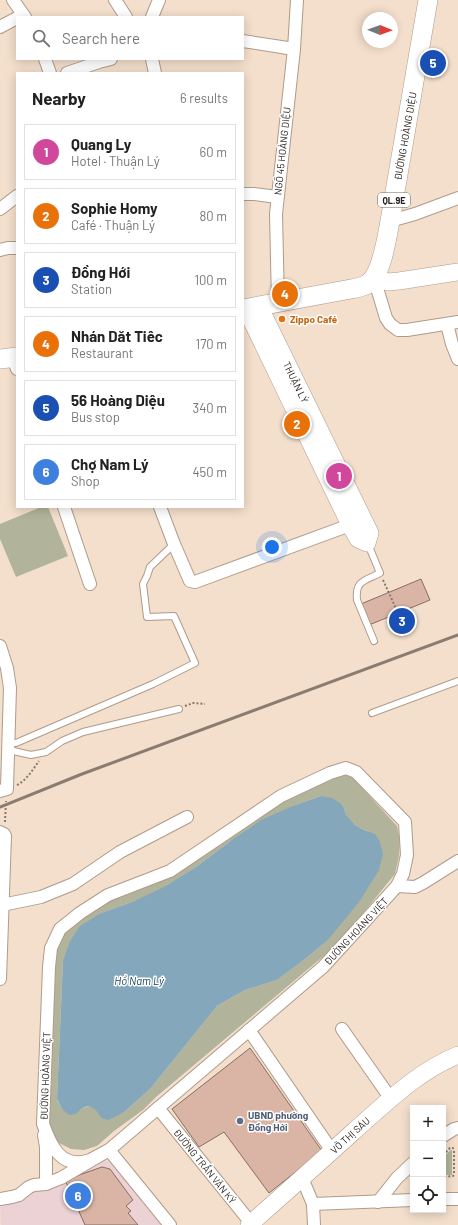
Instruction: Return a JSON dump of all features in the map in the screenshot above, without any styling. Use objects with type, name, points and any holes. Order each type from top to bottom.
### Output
[{"type":"main road","name":"ĐƯỜNG HOÀNG DIỆU","points":[[374,278],[384,251],[390,221],[428,0]]},
{"type":"main road","points":[[249,308],[363,286],[368,284],[374,278]]},
{"type":"street","points":[[13,0],[21,16]]},
{"type":"street","points":[[116,0],[125,16]]},
{"type":"street","points":[[152,16],[159,0]]},
{"type":"street","name":"NGÕ 45 HOÀNG DIỆU","points":[[278,303],[277,197],[294,49],[297,0]]},
{"type":"street","points":[[0,27],[16,19]]},
{"type":"street","points":[[244,42],[294,49]]},
{"type":"street","points":[[45,60],[50,72]]},
{"type":"street","points":[[70,72],[107,60]]},
{"type":"street","points":[[152,60],[155,72]]},
{"type":"street","points":[[244,194],[277,197]]},
{"type":"street","points":[[0,209],[16,197]]},
{"type":"street","points":[[390,221],[415,214],[458,198]]},
{"type":"street","points":[[0,250],[16,248]]},
{"type":"street","points":[[374,278],[388,282],[458,272]]},
{"type":"street","points":[[374,278],[386,318],[390,324],[398,330],[453,323],[452,344],[458,359]]},
{"type":"street","name":"THUẬN LÝ","points":[[249,308],[370,533],[367,543],[358,539],[350,525],[249,308]]},
{"type":"street","points":[[64,508],[90,584]]},
{"type":"street","points":[[160,508],[190,581],[195,582],[350,525]]},
{"type":"street","points":[[0,646],[7,668],[10,688],[9,747],[3,790]]},
{"type":"street","name":"ĐƯỜNG HOÀNG VIỆT","points":[[346,768],[356,772],[405,822],[407,855],[403,874],[397,886],[323,966],[249,1030],[109,1150],[90,1160],[80,1162],[66,1160],[49,1142],[43,1124],[49,967],[51,948],[60,929],[108,894],[170,871],[281,796],[330,773],[346,768]]},
{"type":"street","points":[[2,905],[41,897],[73,884],[120,852],[187,817]]},
{"type":"street","points":[[0,979],[5,836],[2,833]]},
{"type":"street","points":[[397,886],[415,887],[458,861]]},
{"type":"street","points":[[342,1028],[391,1099]]},
{"type":"street","points":[[249,1030],[332,1152]]},
{"type":"street","name":"VÕ THỊ SÁU","points":[[250,1224],[391,1099],[426,1071],[444,1060],[458,1055]]},
{"type":"street","name":"ĐƯỜNG TRẦN VĂN KÝ","points":[[158,1108],[250,1224]]},
{"type":"street","points":[[43,1124],[46,1147],[46,1184]]},
{"type":"street","points":[[446,1134],[458,1128]]},
{"type":"street","points":[[0,1199],[19,1195],[29,1187],[46,1184],[61,1178],[109,1150],[170,1225]]},
{"type":"street","points":[[378,1202],[397,1178],[410,1166]]},
{"type":"street","points":[[302,1178],[313,1204],[314,1225]]},
{"type":"street","points":[[446,1199],[458,1199]]},
{"type":"street","points":[[313,1204],[410,1200]]},
{"type":"lane","points":[[367,543],[380,573],[360,583],[357,590],[357,600],[374,641]]},
{"type":"lane","points":[[9,747],[153,684],[195,663],[174,616],[147,617],[143,584],[148,576],[150,567],[174,544]]},
{"type":"lane","points":[[372,713],[458,681]]},
{"type":"lane","points":[[9,747],[31,754],[46,752],[62,741],[87,731],[179,709]]},
{"type":"path","points":[[380,573],[398,613]]},
{"type":"path","points":[[398,613],[408,615],[413,626]]},
{"type":"path","points":[[397,632],[393,623],[398,613]]},
{"type":"path","points":[[179,709],[193,703],[205,704]]},
{"type":"path","points":[[2,833],[3,790],[19,784],[29,775],[46,752]]},
{"type":"path","points":[[446,1152],[450,1148],[453,1148],[454,1174],[453,1176],[446,1177]]},
{"type":"shaded area","points":[[105,1160],[114,1163],[162,1225],[1,1225],[0,1200],[35,1191]]},
{"type":"green space","points":[[39,508],[48,508],[68,556],[16,577],[0,539],[0,524]]},
{"type":"green space","points":[[344,775],[352,777],[397,826],[400,840],[399,856],[395,874],[338,944],[156,1097],[143,1110],[114,1131],[97,1146],[84,1150],[71,1149],[59,1143],[51,1135],[48,1115],[54,971],[56,947],[68,928],[111,898],[271,806],[333,777]],"holes":[[[321,796],[344,808],[350,821],[368,831],[327,941],[277,980],[245,990],[217,1006],[150,1089],[123,1113],[101,1118],[94,1107],[62,1109],[57,1100],[63,961],[101,913],[132,902],[166,887],[229,842],[295,805]]]},
{"type":"green space","points":[[452,1150],[452,1175],[446,1175],[446,1154]]},
{"type":"water","name":"Hồ Nam Lý","points":[[321,796],[332,798],[340,803],[344,808],[346,815],[355,825],[375,834],[380,842],[383,854],[379,870],[359,902],[327,941],[277,980],[245,990],[217,1006],[150,1089],[123,1113],[108,1120],[101,1118],[93,1108],[86,1107],[79,1110],[76,1114],[69,1115],[62,1109],[57,1099],[63,961],[70,941],[80,926],[101,913],[132,902],[166,886],[196,867],[261,820],[295,805]]},
{"type":"building","points":[[421,579],[430,600],[369,625],[361,604]]},
{"type":"building","name":"UBND phường Đồng Hới","points":[[250,1048],[322,1151],[269,1193],[224,1132],[199,1147],[172,1109]]},
{"type":"building","points":[[102,1167],[110,1169],[133,1200],[126,1206],[131,1211],[128,1213],[138,1225],[85,1225],[65,1180]]},
{"type":"railway","points":[[0,807],[82,774],[458,635]]},
{"type":"place","name":"56 Hoàng Diệu","points":[[433,63]]},
{"type":"place","name":"Nhán Dăt Tiêc","points":[[285,294]]},
{"type":"place","name":"Zippo Café","points":[[282,319]]},
{"type":"place","name":"Sophie Homy","points":[[297,424]]},
{"type":"place","name":"Quang Ly","points":[[339,476]]},
{"type":"place","name":"Đồng Hới","points":[[402,621]]},
{"type":"place","name":"UBND phường Đồng Hới","points":[[240,1121]]},
{"type":"place","name":"Chợ Nam Lý","points":[[78,1196]]}]
